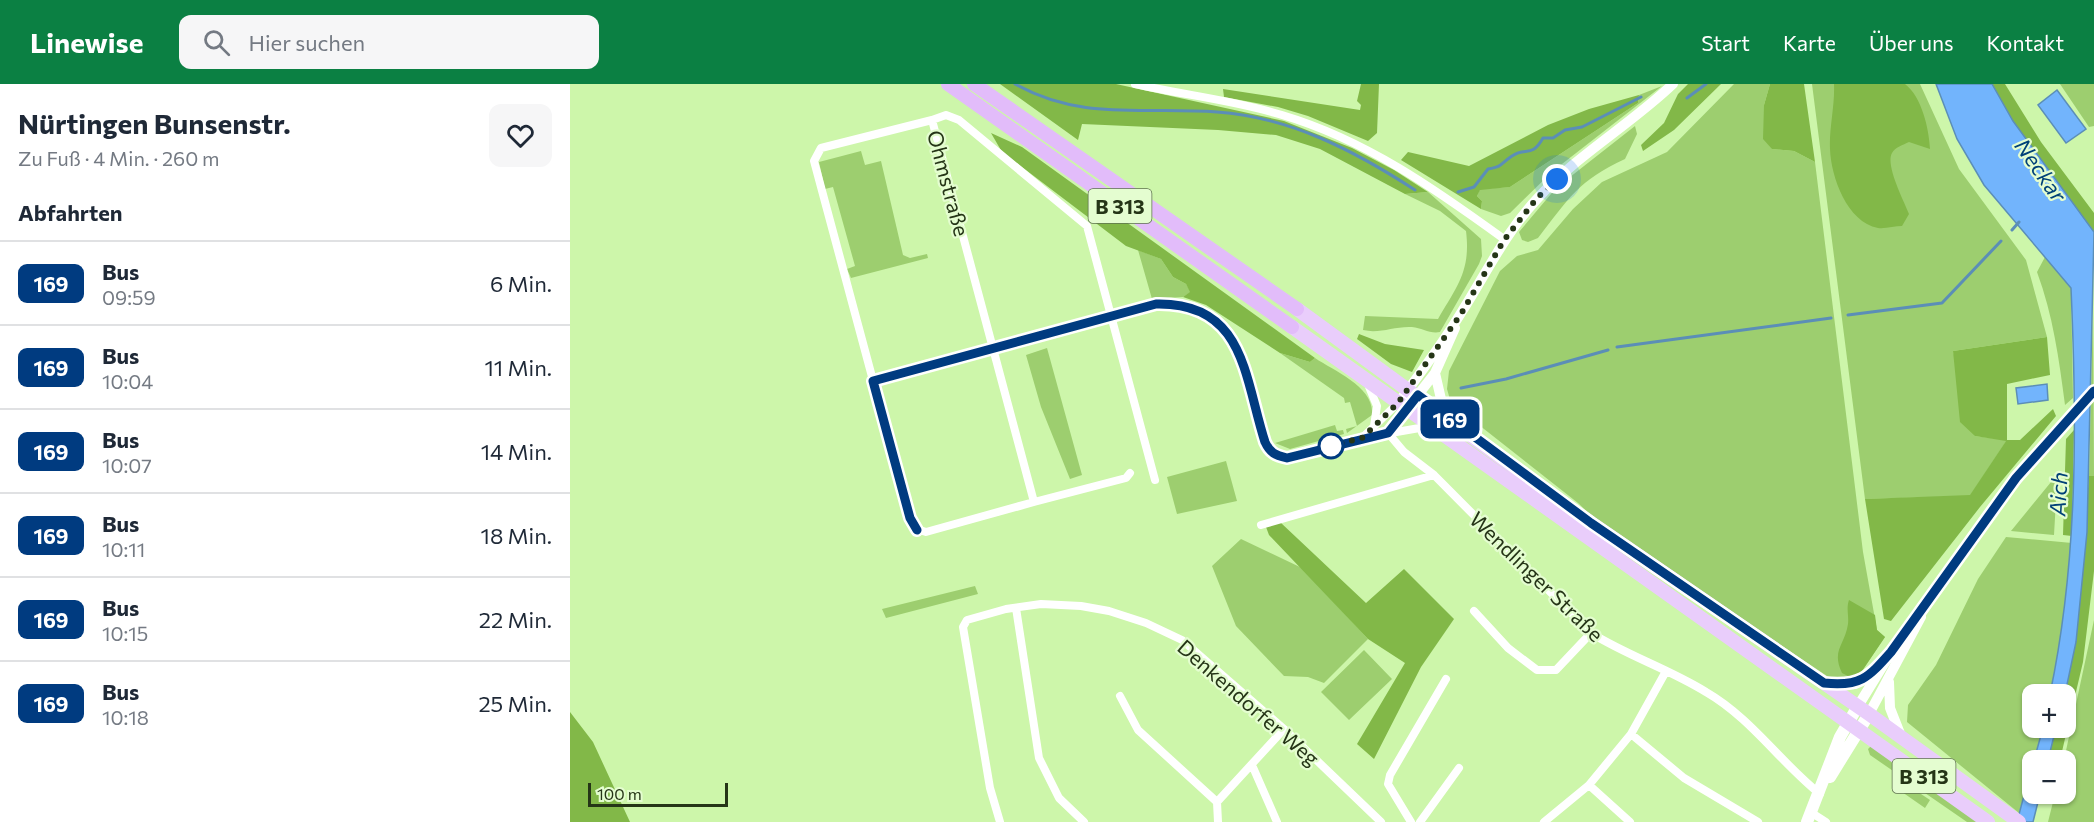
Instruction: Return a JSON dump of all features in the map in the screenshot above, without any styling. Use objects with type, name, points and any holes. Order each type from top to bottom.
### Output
[{"type":"highway","name":"B 313","points":[[948,84],[1292,327]]},
{"type":"highway","name":"B 313","points":[[974,84],[1297,309]]},
{"type":"main road","name":"B 313","points":[[1297,309],[1414,392],[1599,529],[1864,710],[2019,822]]},
{"type":"main road","name":"B 313","points":[[1292,327],[1988,822]]},
{"type":"main road","points":[[1810,818],[1854,725],[1864,710]]},
{"type":"street","points":[[1135,84],[1280,114],[1338,135],[1406,171],[1504,240]]},
{"type":"street","points":[[1414,392],[1504,240],[1537,198],[1557,179],[1643,112],[1673,84]]},
{"type":"street","points":[[932,120],[946,116],[959,120],[1082,220],[1092,236],[1155,480]]},
{"type":"street","name":"Ohmstraße","points":[[932,120],[993,348],[1034,502],[926,532],[917,530],[910,518],[814,161],[821,148],[932,120]]},
{"type":"street","points":[[873,381],[1156,304],[1172,304],[1204,313],[1223,327],[1238,348],[1265,442],[1270,452],[1277,456],[1287,458],[1362,438],[1431,426]]},
{"type":"street","points":[[1388,433],[1402,406],[1435,373],[1461,314]]},
{"type":"street","points":[[1435,373],[1441,399],[1459,426]]},
{"type":"street","points":[[1365,379],[1377,406],[1374,426]]},
{"type":"street","points":[[1824,683],[1845,686],[1858,682],[1891,652],[1926,606],[1986,518],[2050,439],[2094,391]]},
{"type":"street","points":[[1362,438],[1374,426],[1402,406]]},
{"type":"street","name":"Wendlinger Straße","points":[[1388,433],[1404,452],[1434,475],[1591,633],[1620,651],[1706,692],[1751,726],[1821,791]]},
{"type":"street","points":[[1034,502],[1126,478],[1130,473]]},
{"type":"street","points":[[1262,525],[1434,475]]},
{"type":"street","name":"Denkendorfer Weg","points":[[1000,822],[990,788],[963,627],[967,620],[1041,604],[1081,606],[1109,611],[1146,623],[1182,640],[1284,729],[1381,822]]},
{"type":"street","points":[[1864,710],[1889,680],[1926,606]]},
{"type":"street","points":[[1016,608],[1039,758],[1059,798],[1084,822]]},
{"type":"street","points":[[1474,611],[1508,648],[1537,670],[1556,670],[1591,633]]},
{"type":"street","points":[[1864,710],[1891,652]]},
{"type":"street","points":[[1544,822],[1589,785],[1631,734],[1665,673]]},
{"type":"street","points":[[1411,822],[1388,784],[1390,775],[1446,679]]},
{"type":"street","points":[[1889,680],[1890,708],[1903,739]]},
{"type":"street","points":[[1120,696],[1138,730],[1217,802],[1218,822]]},
{"type":"street","points":[[1217,802],[1284,729]]},
{"type":"street","points":[[1631,734],[1684,778],[1758,822]]},
{"type":"street","points":[[1252,765],[1277,822]]},
{"type":"street","points":[[1420,822],[1459,768]]},
{"type":"street","points":[[1589,785],[1630,822]]},
{"type":"street","points":[[1810,818],[1826,822]]},
{"type":"green space","points":[[1000,84],[1116,84],[1284,121],[1352,148],[1394,170],[1428,192],[1405,194],[1320,149],[1276,135],[1082,124],[1078,140]]},
{"type":"green space","points":[[1361,84],[1379,84],[1377,133],[1368,141],[1308,116],[1278,107],[1224,97],[1223,89],[1360,110],[1361,105],[1357,101]]},
{"type":"green space","points":[[1688,84],[1721,84],[1674,130],[1643,151],[1641,145],[1664,123],[1678,94]]},
{"type":"green space","points":[[1734,84],[1770,84],[1764,105],[1772,149],[1794,151],[1815,162],[1863,552],[1877,630],[1885,637],[1862,671],[1847,681],[1830,678],[1600,524],[1578,503],[1451,403],[1447,389],[1449,371],[1500,271],[1517,256],[1538,250],[1573,209],[1602,182],[1667,152]]},
{"type":"green space","points":[[1770,84],[1804,84],[1815,162],[1794,151],[1772,149],[1763,139],[1764,105]]},
{"type":"green space","points":[[1812,84],[1920,84],[1959,169],[2026,260],[2047,337],[1953,351],[1975,436],[2007,440],[1970,496],[1865,499]]},
{"type":"green space","points":[[1834,84],[1905,84],[1920,105],[1926,123],[1930,149],[1909,142],[1895,149],[1891,159],[1893,174],[1909,214],[1902,226],[1878,228],[1867,224],[1849,208],[1837,185],[1830,149]]},
{"type":"green space","points":[[1992,84],[2005,84],[2041,142],[2094,213],[2094,232],[2013,121]]},
{"type":"green space","points":[[2060,84],[2094,84],[2094,126],[2089,127]]},
{"type":"green space","points":[[1662,86],[1553,171],[1510,213],[1501,216],[1481,209],[1482,201],[1477,196],[1480,189],[1510,187],[1638,103],[1639,95]]},
{"type":"green space","points":[[1639,95],[1638,103],[1510,187],[1480,190],[1477,196],[1482,201],[1481,209],[1401,160],[1408,152],[1469,166],[1548,125],[1589,109]]},
{"type":"green space","points":[[1635,126],[1637,134],[1625,159],[1585,183],[1567,201],[1538,238],[1528,242],[1522,240],[1519,232],[1556,188]]},
{"type":"green space","points":[[991,133],[1022,147],[1315,358],[1310,362],[1280,353],[1206,305],[1183,297],[1190,292],[1186,284],[1173,277],[1161,259],[1126,246],[1002,152]]},
{"type":"green space","points":[[861,151],[865,165],[881,161],[903,255],[910,258],[927,254],[928,258],[851,278],[847,269],[855,266],[833,187],[825,189],[819,162]]},
{"type":"green space","points":[[1428,192],[1481,239],[1482,256],[1479,264],[1440,332],[1412,327],[1363,330],[1365,316],[1438,319],[1457,287],[1466,257],[1466,231],[1440,211],[1405,194]]},
{"type":"green space","points":[[1138,250],[1161,259],[1173,277],[1186,284],[1191,292],[1183,297],[1152,299]]},
{"type":"green space","points":[[2045,257],[2071,288],[2073,398],[2065,405],[2058,354],[2043,288],[2037,272]]},
{"type":"green space","points":[[2093,312],[2094,476],[2089,476]]},
{"type":"green space","points":[[1359,334],[1385,344],[1424,350],[1412,372],[1391,364],[1357,339]]},
{"type":"green space","points":[[2047,337],[2050,375],[2007,384],[2007,440],[2020,440],[2053,409],[2056,416],[1980,507],[1891,621],[1884,619],[1865,499],[1970,495],[2006,441],[1975,436],[1960,422],[1953,351]]},
{"type":"green space","points":[[1047,348],[1082,475],[1070,479],[1041,407],[1026,355]]},
{"type":"green space","points":[[1280,353],[1310,362],[1315,358],[1342,374],[1367,396],[1372,415],[1357,426],[1350,402],[1345,403],[1344,398]]},
{"type":"green space","points":[[1335,425],[1337,431],[1343,430],[1344,434],[1290,449],[1275,443]]},
{"type":"green space","points":[[1357,426],[1347,433],[1346,429]]},
{"type":"green space","points":[[2074,430],[2072,536],[2063,535],[2066,439]]},
{"type":"green space","points":[[1226,461],[1237,501],[1177,514],[1167,477]]},
{"type":"green space","points":[[2089,476],[2094,476],[2094,571],[2083,662],[2076,692],[2076,684],[2067,684],[2076,642]]},
{"type":"green space","points":[[2051,482],[2057,483],[2054,535],[2011,531]]},
{"type":"green space","points":[[1280,522],[1366,603],[1404,569],[1454,619],[1421,667],[1374,759],[1357,744],[1405,663],[1368,639],[1269,535],[1266,527]]},
{"type":"green space","points":[[2006,537],[2072,543],[2061,640],[2052,684],[2022,684],[2022,738],[2040,738],[2037,750],[2022,750],[2022,802],[2019,813],[1907,722],[1908,705],[1936,665],[1978,579]]},
{"type":"green space","points":[[1241,539],[1302,568],[1368,639],[1324,683],[1308,677],[1284,676],[1236,626],[1212,566]]},
{"type":"green space","points":[[975,586],[978,594],[886,618],[882,609]]},
{"type":"green space","points":[[1849,600],[1875,615],[1877,630],[1885,637],[1862,671],[1852,678],[1842,673],[1838,659],[1848,624]]},
{"type":"green space","points":[[2094,620],[2094,822],[2048,822],[2052,804],[2076,804],[2076,750],[2066,750],[2069,738],[2076,738],[2076,704]]},
{"type":"green space","points":[[1364,650],[1392,679],[1349,720],[1321,692]]},
{"type":"green space","points":[[570,712],[593,742],[630,822],[570,822]]},
{"type":"green space","points":[[2054,738],[2065,738],[2062,750],[2050,750]]},
{"type":"green space","points":[[1871,746],[1982,822],[1967,822],[1870,755],[1868,749]]},
{"type":"green space","points":[[1897,778],[1930,800],[1925,808],[1892,785]]},
{"type":"water","name":"Neckar","points":[[1936,84],[1992,84],[2013,121],[2094,232],[2087,532],[2076,642],[2067,684],[2052,684],[2066,594],[2071,543],[2074,390],[2071,288],[1984,185],[1957,139]]},
{"type":"water","points":[[2057,90],[2086,129],[2066,143],[2038,105]]},
{"type":"water","points":[[2047,384],[2048,400],[2018,404],[2016,388]]},
{"type":"water","points":[[2040,738],[2054,738],[2050,750],[2037,750]]},
{"type":"water","points":[[2022,803],[2038,804],[2033,822],[2017,822]]},
{"type":"waterway","points":[[1015,84],[1040,96],[1065,104],[1090,108],[1217,112],[1270,121],[1321,138],[1369,162],[1415,190]]},
{"type":"waterway","points":[[1687,98],[1706,84]]},
{"type":"waterway","points":[[1458,192],[1474,187],[1488,169],[1499,166],[1517,153],[1532,150],[1543,138],[1553,138],[1565,130],[1582,127],[1641,97]]},
{"type":"waterway","points":[[2012,230],[2019,222]]},
{"type":"waterway","points":[[1848,315],[1942,303],[2001,241]]},
{"type":"waterway","points":[[1617,347],[1831,318]]},
{"type":"waterway","points":[[1461,388],[1506,379],[1608,350]]},
{"type":"bus line","name":"169","points":[[917,530],[910,518],[873,381],[1156,304],[1172,304],[1204,313],[1233,337],[1265,442],[1270,452],[1277,456],[1287,458],[1388,433],[1394,422],[1418,395],[1591,523],[1824,683],[1845,686],[1855,684],[1866,677],[1891,652],[2016,478],[2094,391]]},
{"type":"route","points":[[1331,446],[1362,438],[1391,412],[1461,314],[1504,240],[1537,198],[1557,179]]},
{"type":"water label","name":"Aich","points":[[2058,494]]}]
